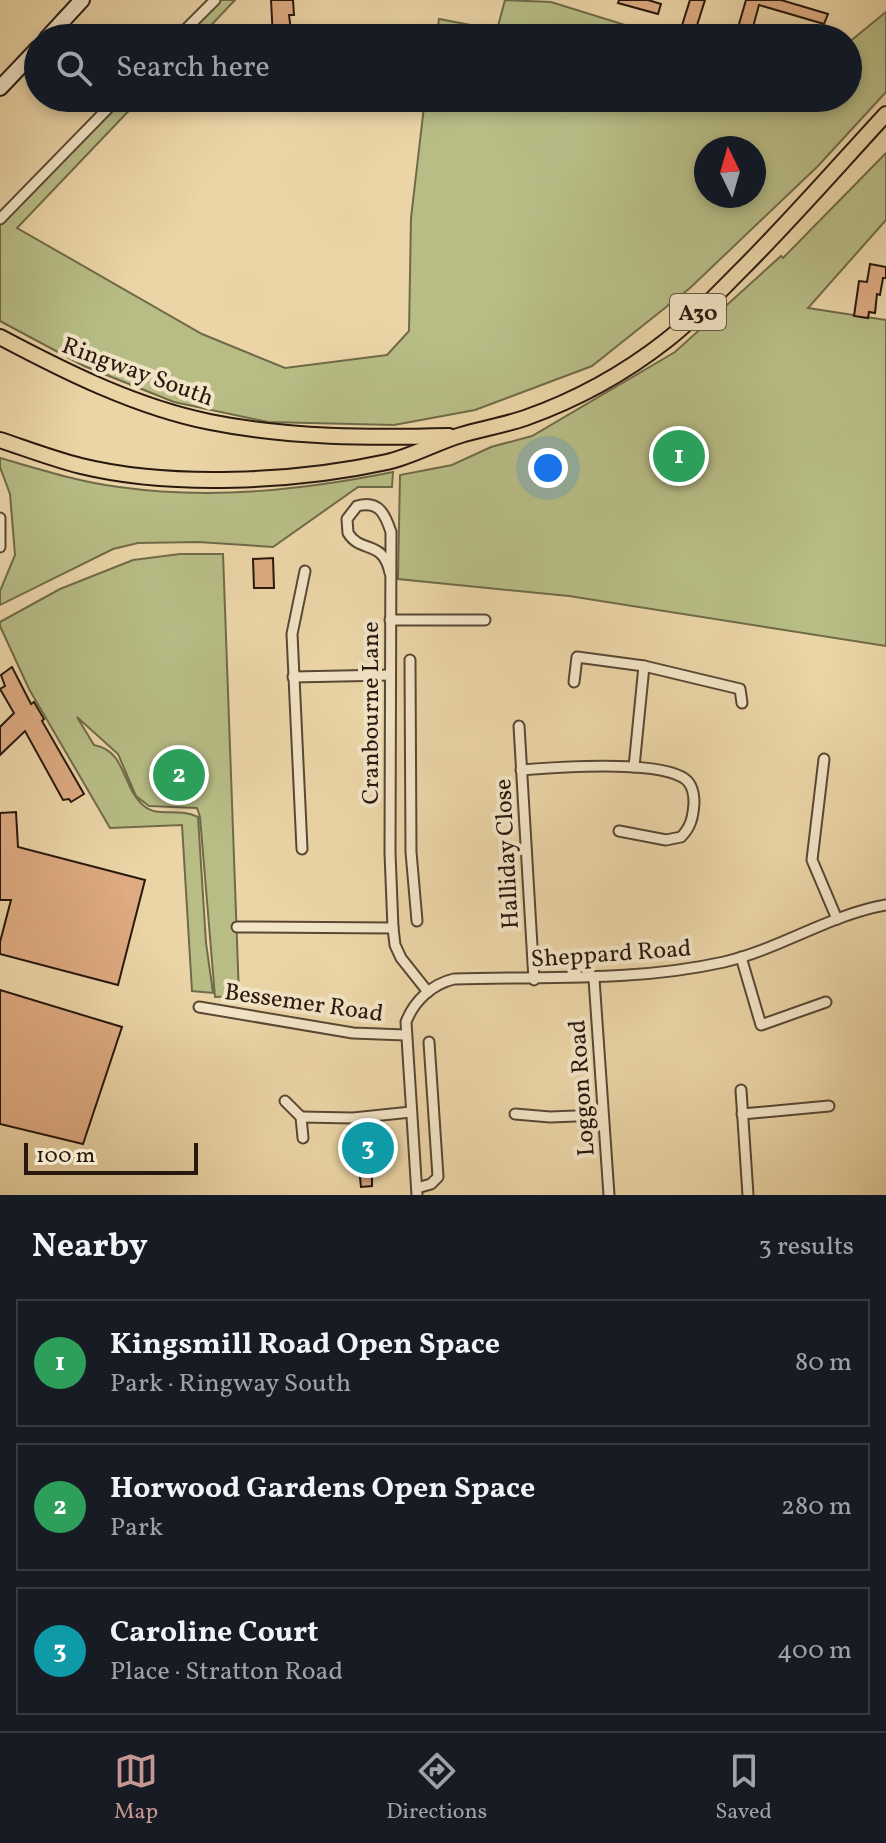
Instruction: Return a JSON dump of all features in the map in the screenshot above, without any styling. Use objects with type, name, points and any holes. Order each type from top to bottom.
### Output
[{"type":"main road","name":"Ringway South","points":[[0,440],[80,466],[135,476],[195,480],[342,470],[387,462],[553,407],[622,372],[669,339],[771,240],[886,114]]},
{"type":"main road","name":"Ringway South","points":[[0,337],[56,367],[117,393],[208,422],[322,437],[458,436]]},
{"type":"street","points":[[60,24],[82,0]]},
{"type":"street","points":[[191,24],[215,0]]},
{"type":"street","points":[[0,88],[24,63]]},
{"type":"street","points":[[0,219],[104,112]]},
{"type":"street","name":"Cranbourne Lane","points":[[390,573],[385,557],[374,547],[358,543],[348,533],[347,519],[357,506],[373,505],[382,510],[392,540],[390,853],[393,928],[395,945],[401,958],[428,992]]},
{"type":"street","points":[[0,518],[0,547]]},
{"type":"street","points":[[302,849],[292,634],[305,571]]},
{"type":"street","points":[[390,620],[485,620]]},
{"type":"street","points":[[574,682],[577,657],[644,666],[740,689],[742,703]]},
{"type":"street","name":"Cranbourne Lane","points":[[410,660],[411,852],[417,921]]},
{"type":"street","points":[[634,767],[644,666]]},
{"type":"street","points":[[293,677],[390,675]]},
{"type":"street","name":"Halliday Close","points":[[519,726],[534,980]]},
{"type":"street","points":[[824,759],[812,860],[837,919]]},
{"type":"street","points":[[521,770],[634,767],[672,773],[686,779],[694,795],[692,817],[685,834],[676,840],[619,831]]},
{"type":"street","points":[[390,853],[411,852]]},
{"type":"street","name":"Sheppard Road","points":[[428,992],[454,979],[594,979],[665,973],[741,957],[837,919],[886,905]]},
{"type":"street","points":[[237,927],[393,928]]},
{"type":"street","points":[[741,957],[761,1025],[826,1002]]},
{"type":"street","name":"Loggon Road","points":[[594,979],[609,1195]]},
{"type":"street","points":[[428,992],[414,1005],[406,1022],[405,1035],[417,1192],[438,1177],[429,1042]]},
{"type":"street","name":"Bessemer Road","points":[[199,1007],[353,1033],[405,1035]]},
{"type":"street","points":[[741,1090],[748,1195]]},
{"type":"street","points":[[285,1101],[301,1117],[303,1138]]},
{"type":"street","points":[[742,1114],[829,1106]]},
{"type":"street","points":[[301,1117],[353,1118],[411,1112]]},
{"type":"street","points":[[515,1114],[550,1117],[602,1115]]},
{"type":"green space","points":[[219,0],[235,0],[212,24],[195,24]]},
{"type":"green space","points":[[505,0],[551,2],[622,24],[499,24]]},
{"type":"green space","points":[[886,12],[886,92],[818,166],[690,288],[592,366],[475,410],[394,425],[268,422],[174,402],[84,366],[0,321],[0,219],[107,112],[128,112],[17,228],[202,334],[285,368],[387,355],[409,331],[411,218],[423,112],[862,112],[862,32]]},
{"type":"green space","points":[[439,19],[465,24],[438,24]]},
{"type":"green space","points":[[886,153],[886,220],[808,308],[886,320],[886,646],[569,596],[398,579],[400,475],[452,465],[491,447],[532,436],[675,352],[781,256],[783,258]]},
{"type":"green space","points":[[0,458],[104,485],[188,493],[291,488],[393,472],[392,487],[358,487],[273,547],[198,542],[138,543],[113,549],[0,605],[0,591],[15,555],[10,494],[0,467]]},
{"type":"green space","points":[[180,554],[223,554],[239,996],[215,997],[200,817],[197,808],[149,806],[136,796],[118,754],[77,717],[94,745],[112,754],[131,789],[137,798],[144,806],[149,810],[198,817],[206,943],[213,993],[192,991],[182,825],[110,828],[29,689],[0,626],[0,622],[60,589],[133,560]]},
{"type":"building","points":[[271,0],[293,0],[294,15],[289,15],[290,24],[272,24]]},
{"type":"building","points":[[619,0],[648,0],[661,4],[658,14],[618,3]]},
{"type":"building","points":[[690,0],[705,0],[697,24],[682,24]]},
{"type":"building","points":[[746,0],[781,0],[828,14],[824,24],[759,5],[754,24],[739,24]]},
{"type":"building","points":[[870,264],[886,267],[886,278],[883,278],[880,295],[877,294],[875,313],[869,312],[868,318],[854,316],[859,281],[867,282]]},
{"type":"building","points":[[273,558],[274,588],[254,588],[253,559]]},
{"type":"building","points":[[12,667],[84,794],[71,802],[69,799],[63,800],[25,731],[0,755],[0,727],[14,713],[0,689],[5,686],[1,675]]},
{"type":"building","points":[[16,812],[18,847],[145,880],[118,985],[0,954],[11,900],[0,900],[0,813]]},
{"type":"building","points":[[0,990],[122,1027],[83,1144],[0,1124]]},
{"type":"building","points":[[379,1127],[381,1164],[372,1164],[372,1186],[361,1187],[355,1128]]},
{"type":"place","name":"Kingsmill Road Open Space","points":[[679,456]]},
{"type":"place","name":"Horwood Gardens Open Space","points":[[179,775]]},
{"type":"place","name":"Caroline Court","points":[[368,1148]]}]
